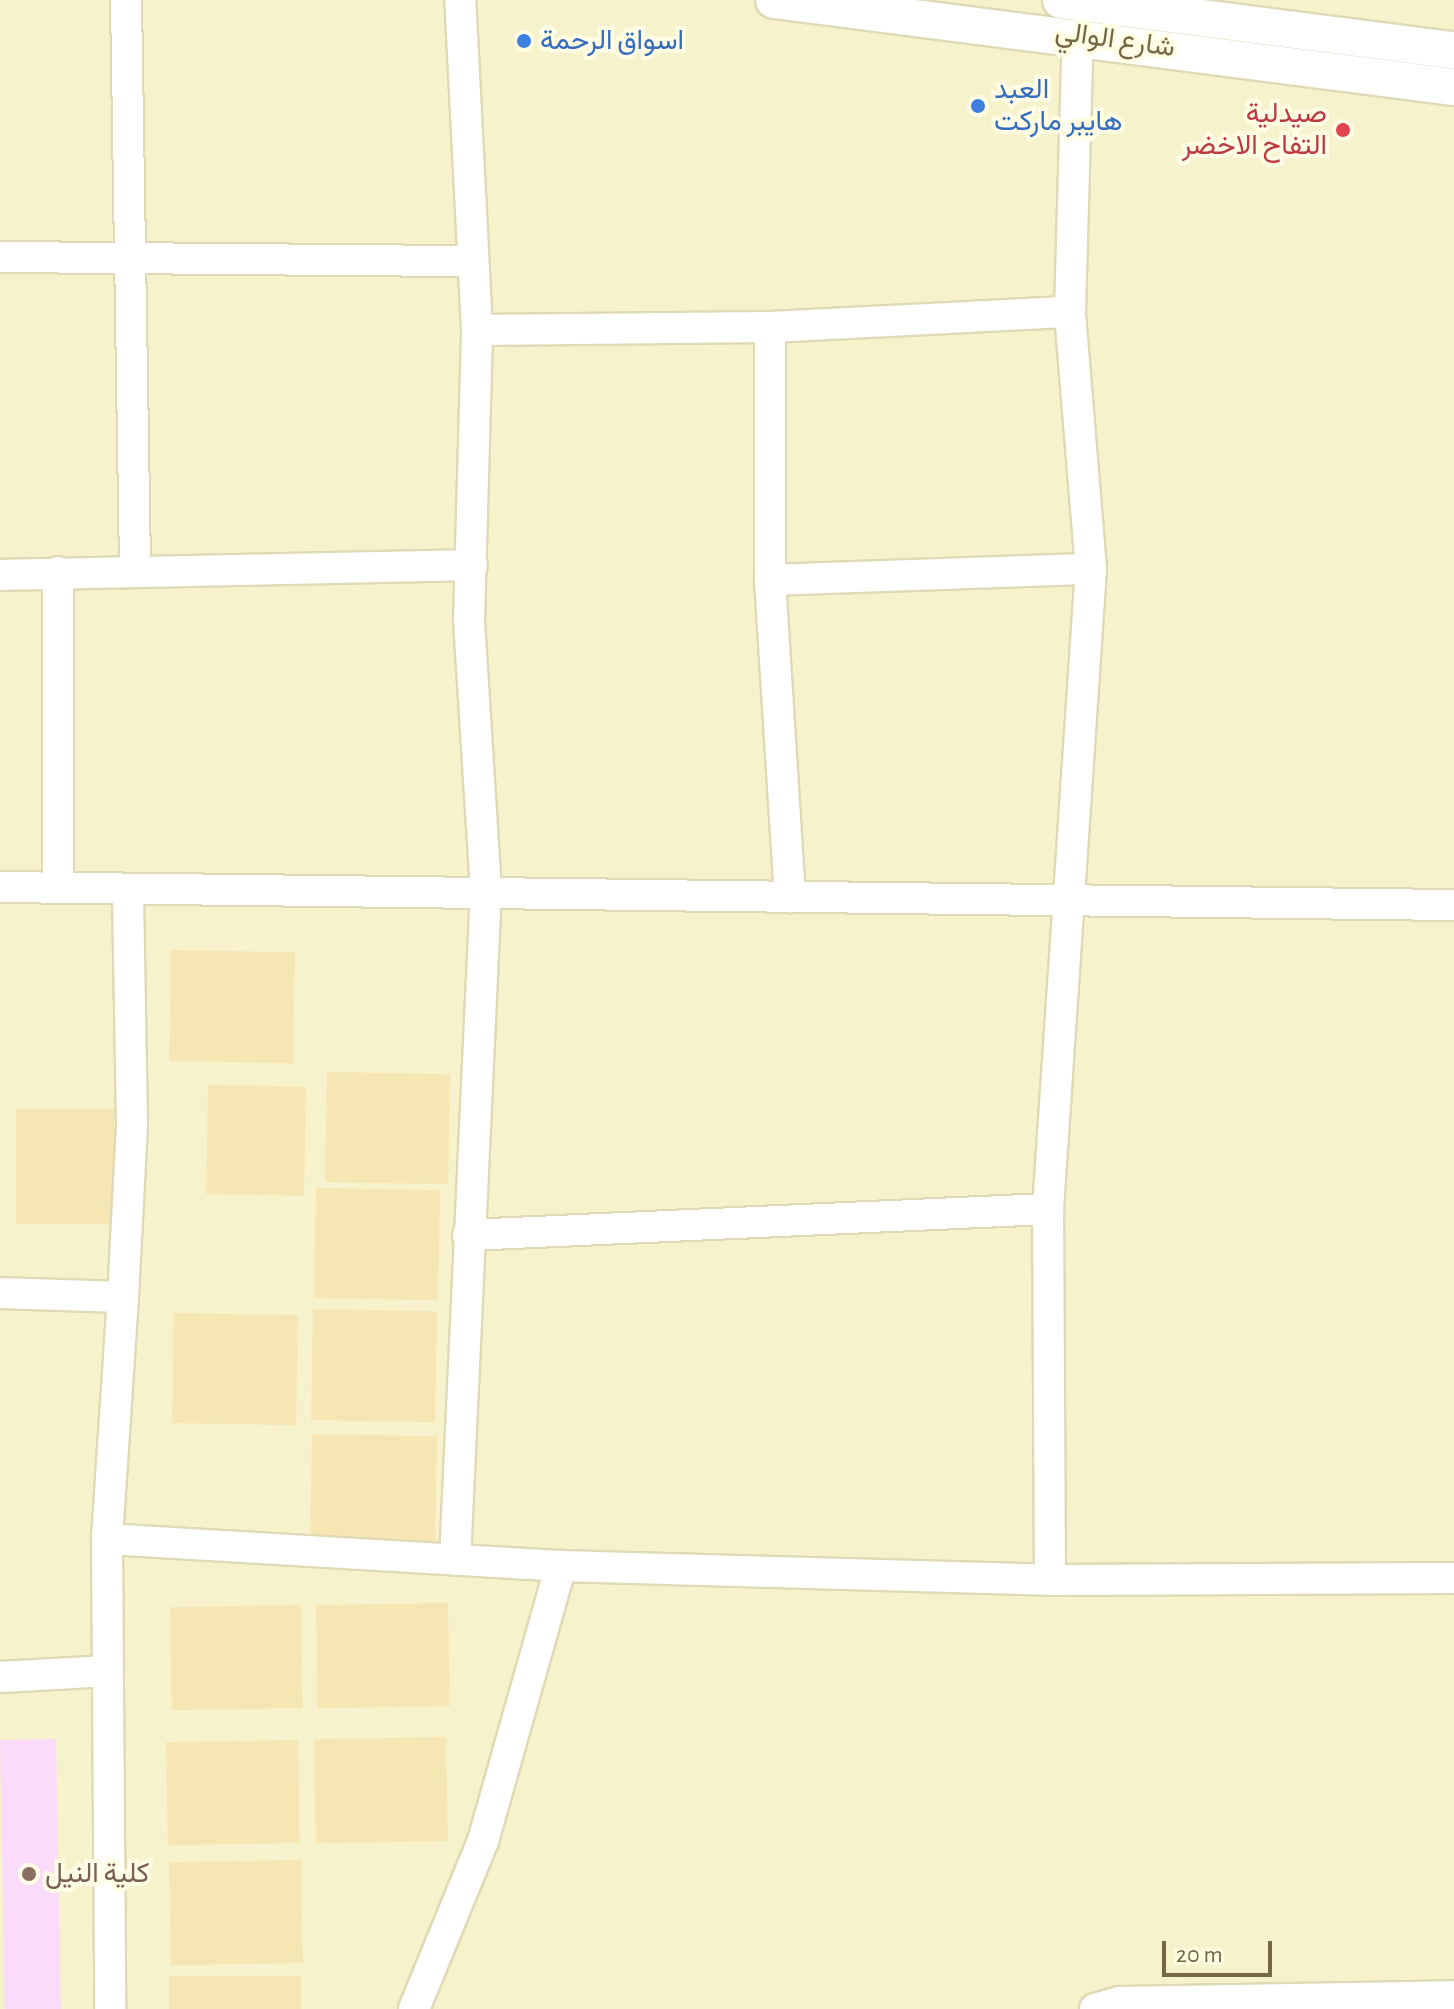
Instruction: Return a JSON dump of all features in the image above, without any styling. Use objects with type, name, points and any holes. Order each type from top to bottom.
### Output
[{"type":"street","points":[[126,0],[135,568]]},
{"type":"street","points":[[455,1560],[486,891],[472,565],[477,330],[469,261],[460,0]]},
{"type":"street","name":"شارع الوالي","points":[[774,0],[1078,34],[1454,87]]},
{"type":"street","name":"شارع الوالي","points":[[1061,0],[1154,6],[1454,50]]},
{"type":"street","points":[[1050,1580],[1048,1209],[1074,901],[1091,569],[1070,312],[1078,34]]},
{"type":"street","points":[[0,257],[469,261]]},
{"type":"street","points":[[477,330],[770,327],[1070,312]]},
{"type":"street","points":[[770,327],[770,580],[790,897]]},
{"type":"street","points":[[0,575],[135,568],[472,565]]},
{"type":"street","points":[[770,580],[1091,569]]},
{"type":"street","points":[[58,572],[58,888]]},
{"type":"street","points":[[0,887],[1454,905]]},
{"type":"street","points":[[110,2009],[107,1539],[132,1124],[128,890]]},
{"type":"street","points":[[468,1235],[1048,1209]]},
{"type":"street","points":[[0,1293],[123,1297]]},
{"type":"street","points":[[107,1539],[561,1566],[1050,1580],[1454,1578]]},
{"type":"street","points":[[414,2009],[483,1841],[561,1566]]},
{"type":"street","points":[[0,1677],[107,1671]]},
{"type":"street","points":[[1095,2009],[1120,2002],[1454,1996]]},
{"type":"shaded area","points":[[0,0],[1454,0],[1454,2009],[0,2009]]},
{"type":"shaded area","name":"كلية النيل","points":[[56,1739],[61,2009],[5,2009],[0,1740]]},
{"type":"building","points":[[171,950],[295,952],[293,1063],[169,1061]]},
{"type":"building","points":[[327,1072],[450,1074],[448,1184],[325,1182]]},
{"type":"building","points":[[208,1085],[306,1087],[304,1196],[206,1194]]},
{"type":"building","points":[[16,1109],[114,1109],[114,1224],[16,1224]]},
{"type":"building","points":[[316,1188],[440,1190],[438,1300],[314,1298]]},
{"type":"building","points":[[313,1309],[437,1311],[435,1422],[311,1420]]},
{"type":"building","points":[[174,1313],[298,1315],[296,1425],[172,1423]]},
{"type":"building","points":[[312,1434],[437,1436],[435,1547],[310,1545]]},
{"type":"building","points":[[448,1603],[450,1706],[318,1708],[316,1605]]},
{"type":"building","points":[[301,1605],[303,1708],[172,1710],[170,1607]]},
{"type":"building","points":[[446,1737],[448,1841],[316,1843],[314,1739]]},
{"type":"building","points":[[298,1740],[300,1843],[168,1845],[166,1742]]},
{"type":"building","points":[[301,1860],[303,1963],[171,1965],[169,1862]]},
{"type":"building","points":[[169,1976],[301,1976],[301,2009],[169,2009]]},
{"type":"place","name":"اسواق الرحمة","points":[[524,41]]},
{"type":"place","name":"العبد هايبر ماركت","points":[[978,106]]},
{"type":"place","name":"صيدلية التفاح الاخضر","points":[[1343,130]]},
{"type":"place","name":"كلية النيل","points":[[29,1874]]}]
